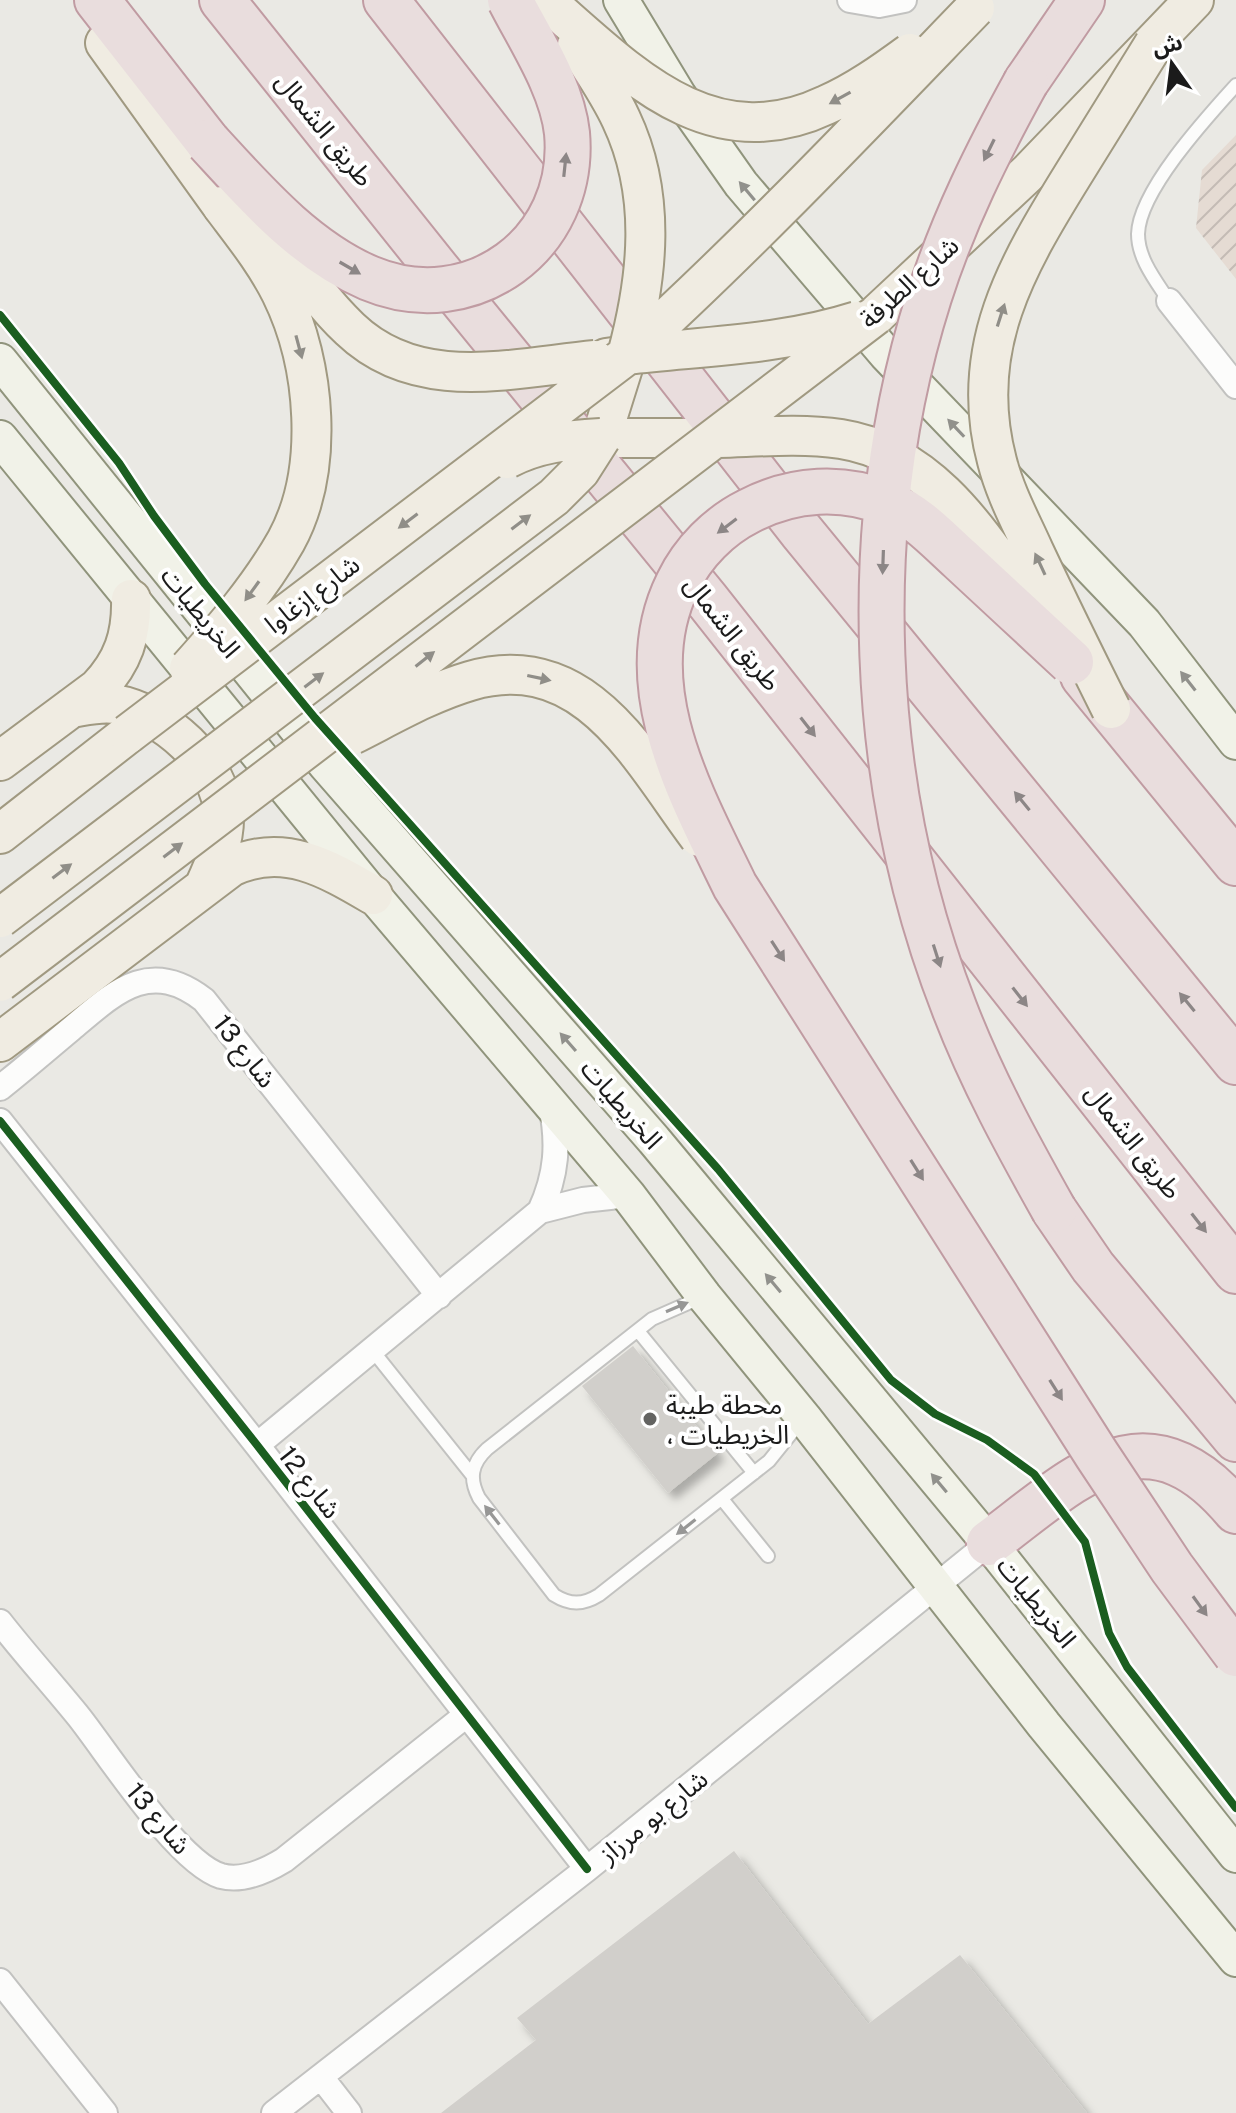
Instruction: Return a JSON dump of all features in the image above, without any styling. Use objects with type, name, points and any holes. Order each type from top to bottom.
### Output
[{"type":"highway","name":"طريق الشمال","points":[[222,0],[707,600],[1236,1271]]},
{"type":"highway","points":[[386,0],[801,531],[1236,1062]]},
{"type":"highway","points":[[1082,0],[1026,82],[990,147],[958,218],[929,297],[902,401],[887,497],[882,563],[885,716],[899,814],[921,907],[954,1008],[994,1102],[1054,1210],[1093,1267],[1236,1439]]},
{"type":"highway","points":[[105,20],[208,142],[260,198],[304,238],[357,272],[385,284],[421,291],[464,286],[483,280],[512,263],[539,236],[558,202],[566,161],[567,133],[554,90],[536,2]]},
{"type":"highway","points":[[1236,863],[1071,662],[928,530],[893,505],[860,495],[830,492],[793,493],[759,505],[730,522],[703,546],[677,586],[664,622],[659,670],[665,708],[680,764],[735,886],[1097,1455],[1172,1568],[1236,1654]]},
{"type":"highway","points":[[989,1543],[1085,1473],[1125,1457],[1164,1457],[1180,1463],[1199,1475],[1236,1511]]},
{"type":"main road","points":[[78,0],[105,20],[274,280],[295,329],[307,376],[312,413],[307,481],[285,542],[244,603],[128,734]]},
{"type":"main road","points":[[621,0],[679,96],[741,184],[886,354],[1144,623],[1236,742]]},
{"type":"main road","points":[[536,2],[658,93],[697,112],[745,122],[788,118],[827,105],[903,58],[979,4]]},
{"type":"main road","points":[[0,918],[554,497],[580,471],[601,438],[640,307],[646,218],[641,178],[629,137],[612,101],[536,2]]},
{"type":"main road","name":"شارع الطرفة","points":[[285,767],[876,315],[1029,172],[1191,3]]},
{"type":"main road","points":[[627,355],[772,218],[979,4]]},
{"type":"main road","points":[[1111,709],[1003,480],[990,425],[987,379],[995,334],[1025,255],[1154,44]]},
{"type":"main road","points":[[208,142],[262,218],[347,327],[380,353],[405,365],[448,372],[481,371],[800,336],[876,315]]},
{"type":"main road","name":"شارع إزغاوا","points":[[0,834],[627,355]]},
{"type":"main road","name":"الخريطيات","points":[[0,361],[326,765],[654,1140],[989,1543],[1236,1855]]},
{"type":"main road","points":[[440,496],[521,451],[546,444],[601,438],[795,436],[841,439],[881,450],[915,469],[945,494],[977,530],[1071,662]]},
{"type":"main road","name":"الخريطيات","points":[[0,438],[373,895],[628,1195],[704,1296],[804,1418],[935,1587],[1126,1827],[1236,1959]]},
{"type":"main road","points":[[0,761],[98,688],[112,673],[129,638],[131,599]]},
{"type":"main road","points":[[0,982],[285,767],[468,682],[514,675],[557,683],[583,696],[618,729],[735,886]]},
{"type":"main road","points":[[71,708],[111,703],[145,714],[173,729],[198,757],[220,794],[224,814],[218,852],[204,887]]},
{"type":"main road","points":[[0,1042],[231,867],[250,858],[270,854],[304,861],[373,895]]},
{"type":"street","points":[[850,0],[879,5],[904,0]]},
{"type":"street","points":[[1169,301],[1236,386]]},
{"type":"street","name":"شارع 13","points":[[0,1088],[116,991],[142,981],[181,985],[204,1000],[439,1296]]},
{"type":"street","name":"الخريطيات","points":[[540,1211],[551,1185],[556,1158],[556,1130],[550,1103]]},
{"type":"street","name":"شارع 12","points":[[0,1121],[587,1869]]},
{"type":"street","points":[[257,1445],[540,1211],[583,1200],[628,1195]]},
{"type":"street","name":"شارع بو مرزاز","points":[[274,2113],[587,1869],[989,1543]]},
{"type":"street","name":"شارع 13","points":[[2,1630],[77,1715],[172,1839],[200,1866],[232,1878],[266,1871],[284,1860],[465,1716]]},
{"type":"street","points":[[0,1981],[105,2113]]},
{"type":"street","points":[[321,2077],[349,2113]]},
{"type":"lane","points":[[1169,301],[1145,263],[1138,235],[1144,205],[1170,166],[1236,85]]},
{"type":"lane","points":[[704,1296],[669,1309],[638,1331],[487,1449],[474,1465],[473,1487],[479,1498],[554,1595],[577,1603],[599,1595],[754,1473],[782,1448],[804,1418]]},
{"type":"lane","points":[[638,1331],[754,1473]]},
{"type":"lane","points":[[373,1351],[472,1475]]},
{"type":"lane","points":[[722,1499],[768,1556]]},
{"type":"shaded area","points":[[1236,135],[1236,279],[1196,228],[1202,170]]},
{"type":"building","name":"محطة طيبة ، الخريطيات","points":[[633,1346],[718,1453],[668,1493],[582,1386]]},
{"type":"building","points":[[734,1851],[868,2024],[960,1955],[1087,2113],[441,2113],[536,2040],[517,2018]]},
{"type":"cycle path","points":[[0,315],[119,463],[205,584],[315,718],[718,1169],[891,1380],[935,1414],[987,1440],[1034,1474],[1085,1542],[1109,1633],[1127,1667],[1236,1808]]},
{"type":"cycle path","points":[[0,1121],[587,1869]]},
{"type":"place","name":"محطة طيبة ، الخريطيات","points":[[650,1419]]}]
